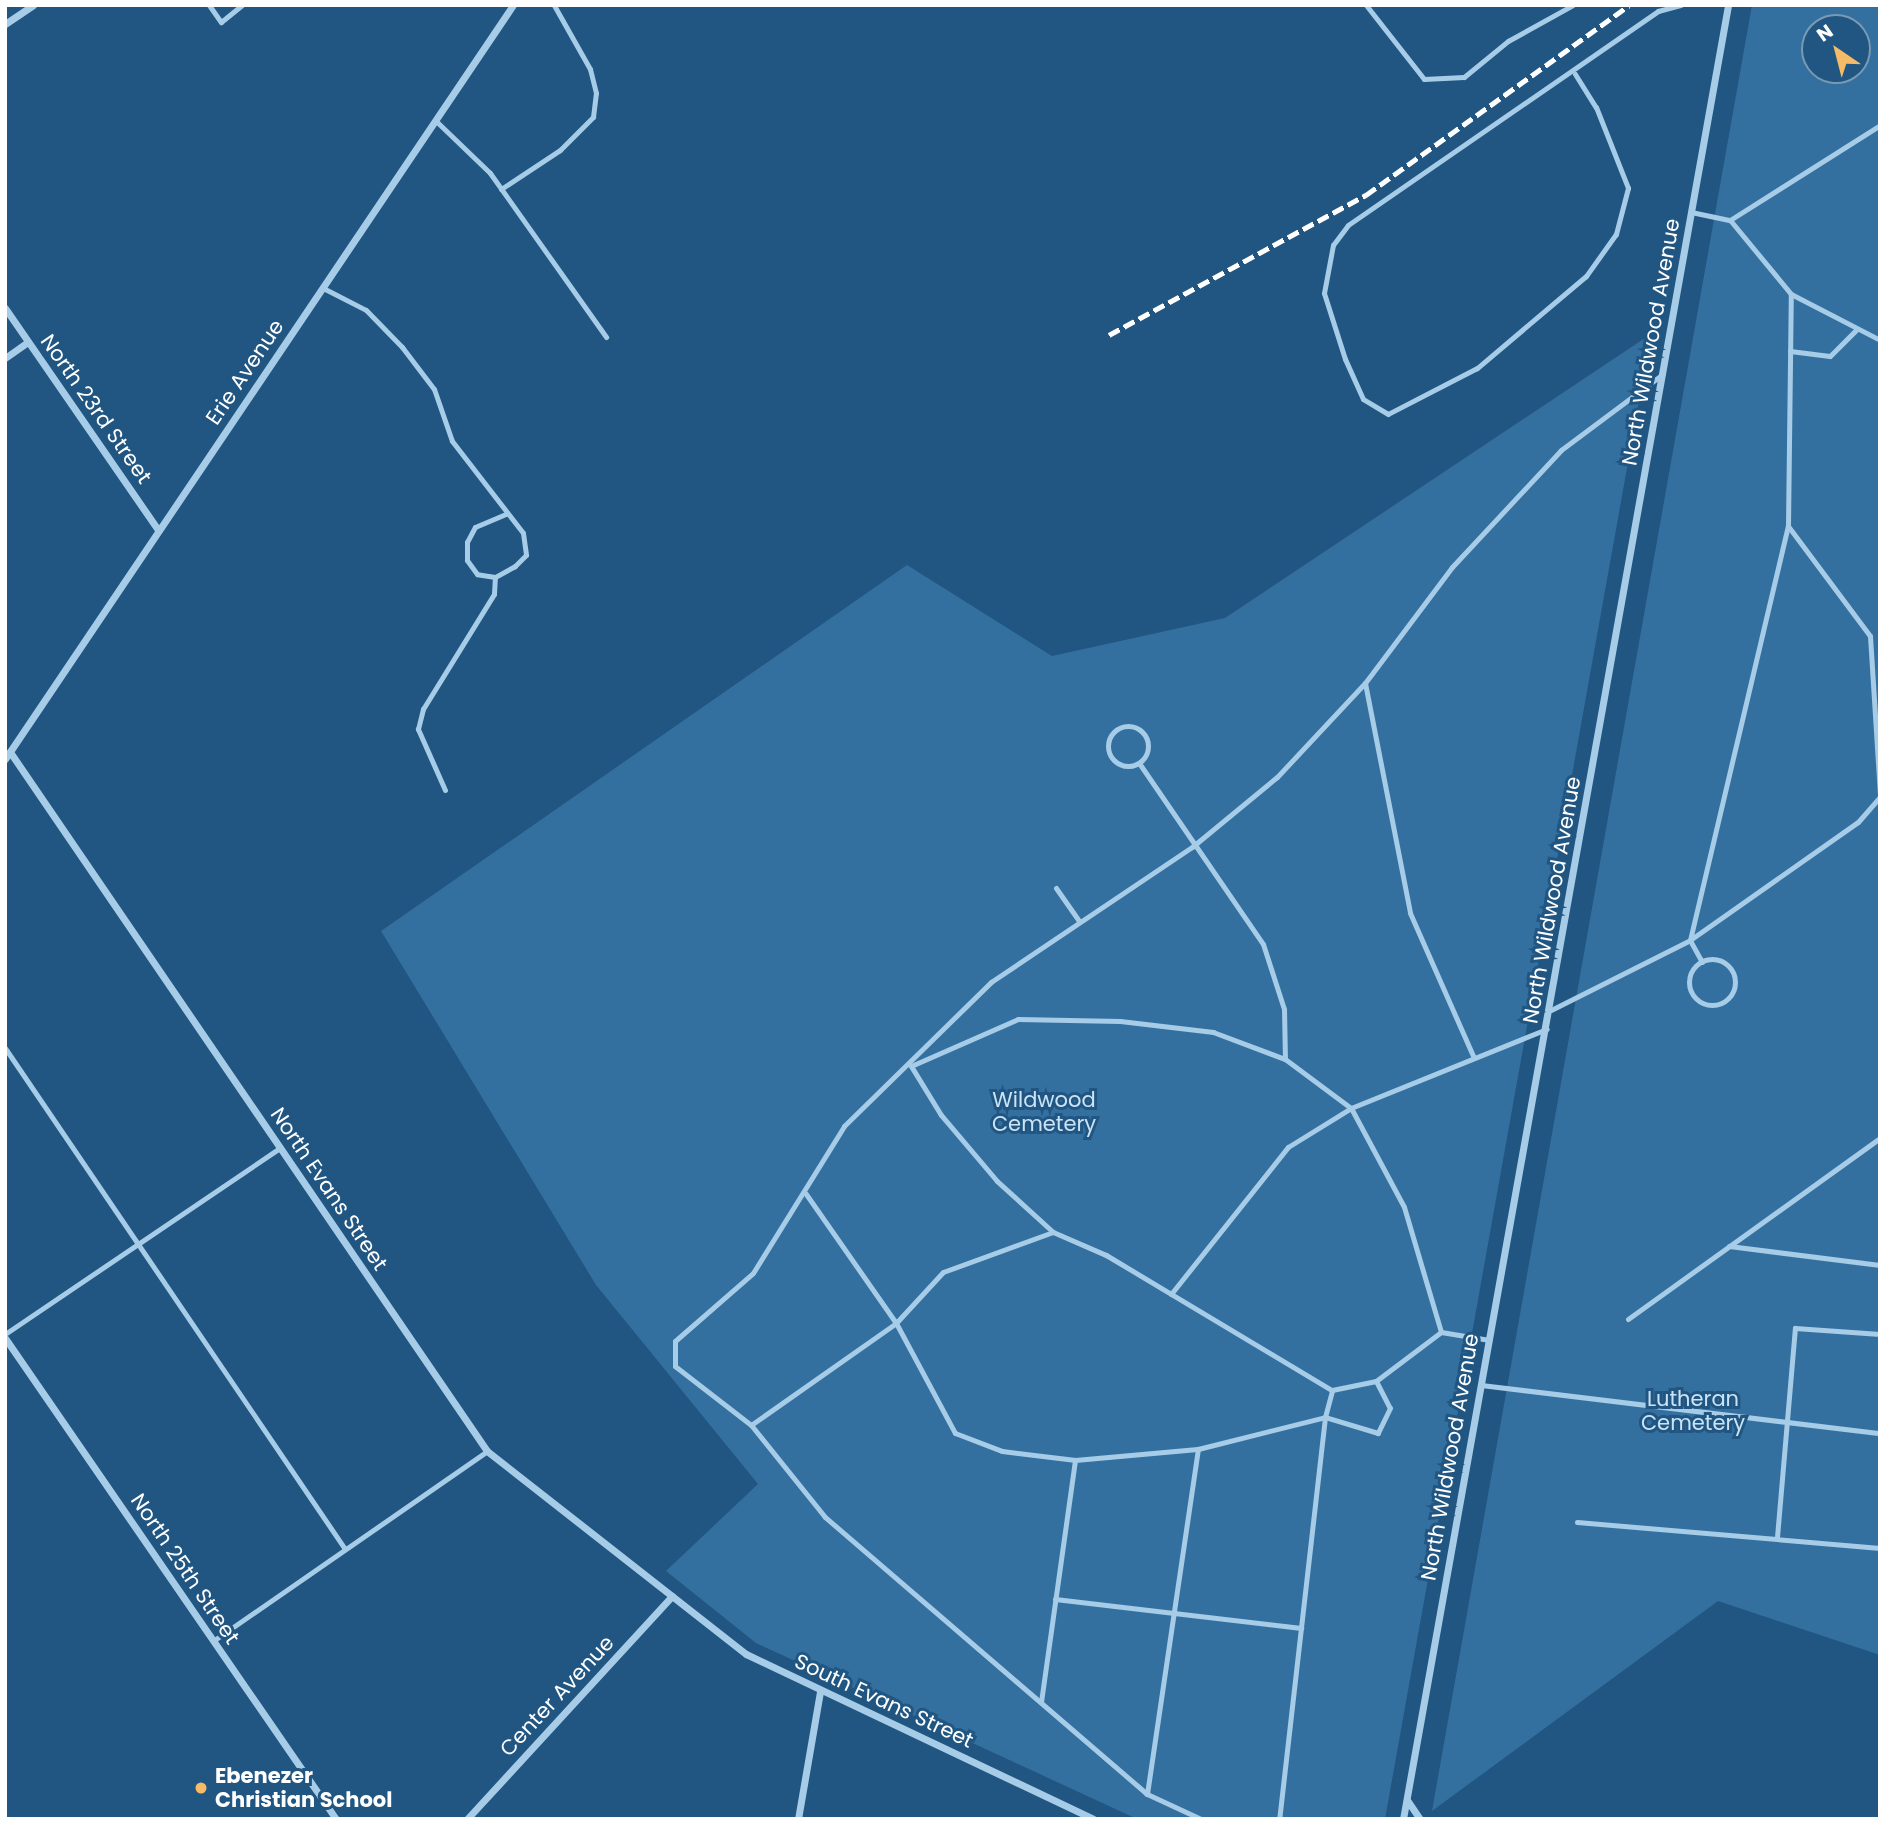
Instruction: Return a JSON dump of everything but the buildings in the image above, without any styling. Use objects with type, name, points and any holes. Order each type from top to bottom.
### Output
[{"type":"street","points":[[5,24],[33,5]]},
{"type":"street","name":"Erie Avenue","points":[[8,755],[513,5]]},
{"type":"street","name":"North Wildwood Avenue","points":[[1403,1819],[1548,1028],[1728,5]]},
{"type":"street","name":"North 23rd Street","points":[[5,308],[158,530]]},
{"type":"street","points":[[5,358],[29,342]]},
{"type":"street","name":"North Evans Street","points":[[8,755],[487,1451],[673,1596]]},
{"type":"street","name":"North 25th Street","points":[[5,1336],[336,1819]]},
{"type":"street","name":"South Evans Street","points":[[673,1596],[746,1654],[1093,1819]]},
{"type":"street","name":"Center Avenue","points":[[467,1819],[673,1596]]},
{"type":"street","points":[[798,1819],[820,1691]]},
{"type":"street","points":[[1406,1800],[1420,1819]]},
{"type":"lane","points":[[209,5],[221,22],[242,5]]},
{"type":"lane","points":[[502,189],[560,150],[593,117],[596,93],[590,69],[554,5]]},
{"type":"lane","points":[[1366,5],[1424,79],[1464,77],[1508,41],[1573,5]]},
{"type":"lane","points":[[1575,74],[1596,107],[1628,188],[1616,234],[1586,276],[1477,368],[1388,414],[1363,398],[1345,359],[1324,293],[1333,245],[1348,225],[1575,74],[1658,11],[1679,5]]},
{"type":"lane","points":[[436,121],[466,144],[502,189],[606,337]]},
{"type":"lane","points":[[1730,220],[1880,125]]},
{"type":"lane","points":[[1691,212],[1730,220],[1791,294],[1880,340]]},
{"type":"lane","points":[[323,288],[366,310],[402,347],[434,389],[452,441],[523,533],[526,555],[495,577],[477,574],[467,560],[467,542],[475,527],[506,514]]},
{"type":"lane","points":[[1702,962],[1690,940],[1788,526],[1791,294]]},
{"type":"lane","points":[[1790,351],[1830,356],[1857,329]]},
{"type":"lane","points":[[1201,1819],[1147,1794],[825,1517],[751,1425],[676,1366],[675,1341],[753,1273],[806,1194],[844,1126],[911,1066],[991,982],[1078,920],[1192,847],[1277,777],[1366,683],[1452,567],[1561,450],[1663,374]]},
{"type":"lane","points":[[1551,1010],[1690,940],[1858,822],[1880,797],[1870,636],[1788,526]]},
{"type":"lane","points":[[445,790],[418,729],[423,709],[494,594],[495,577]]},
{"type":"lane","points":[[1366,683],[1410,913],[1474,1058]]},
{"type":"lane","points":[[1127,726],[1144,734],[1147,753],[1139,763],[1115,761],[1109,742],[1115,731],[1127,726]]},
{"type":"lane","points":[[1139,763],[1192,847],[1263,944],[1284,1009],[1285,1059]]},
{"type":"lane","points":[[1056,888],[1078,920]]},
{"type":"lane","points":[[1717,960],[1730,968],[1735,983],[1724,1002],[1702,1003],[1692,993],[1692,972],[1702,962],[1717,960]]},
{"type":"lane","points":[[911,1066],[1018,1019],[1119,1021],[1213,1032],[1285,1059],[1350,1108],[1404,1207],[1441,1332]]},
{"type":"lane","points":[[1171,1294],[1288,1147],[1350,1108],[1548,1028]]},
{"type":"lane","points":[[5,1048],[345,1549]]},
{"type":"lane","points":[[911,1066],[949,1125],[1053,1232],[1171,1294],[1332,1390],[1376,1381],[1441,1332],[1489,1340]]},
{"type":"lane","points":[[1628,1319],[1880,1138]]},
{"type":"lane","points":[[5,1336],[281,1148]]},
{"type":"lane","points":[[806,1194],[896,1323],[955,1433],[1002,1451],[1075,1460],[1198,1449],[1325,1417],[1378,1433],[1390,1408],[1376,1381]]},
{"type":"lane","points":[[751,1425],[896,1323],[943,1272],[1053,1232]]},
{"type":"lane","points":[[1729,1246],[1880,1265]]},
{"type":"lane","points":[[1777,1537],[1795,1328],[1880,1334]]},
{"type":"lane","points":[[1481,1385],[1880,1433]]},
{"type":"lane","points":[[1279,1819],[1325,1417],[1332,1390]]},
{"type":"lane","points":[[1147,1794],[1198,1449]]},
{"type":"lane","points":[[214,1641],[487,1451]]},
{"type":"lane","points":[[1041,1702],[1075,1460]]},
{"type":"lane","points":[[1577,1522],[1777,1537],[1880,1548]]},
{"type":"lane","points":[[1055,1599],[1301,1628]]},
{"type":"green space","name":"Lutheran Cemetery","points":[[1752,5],[1880,5],[1880,1655],[1718,1601],[1432,1811]]},
{"type":"green space","name":"Wildwood Cemetery","points":[[1651,334],[1385,1819],[1137,1819],[756,1643],[666,1571],[758,1484],[596,1285],[381,931],[907,565],[1052,656],[1225,618]]},
{"type":"railway","points":[[1109,335],[1366,195],[1629,5]]},
{"type":"place","name":"Ebenezer Christian School","points":[[201,1788]]}]
